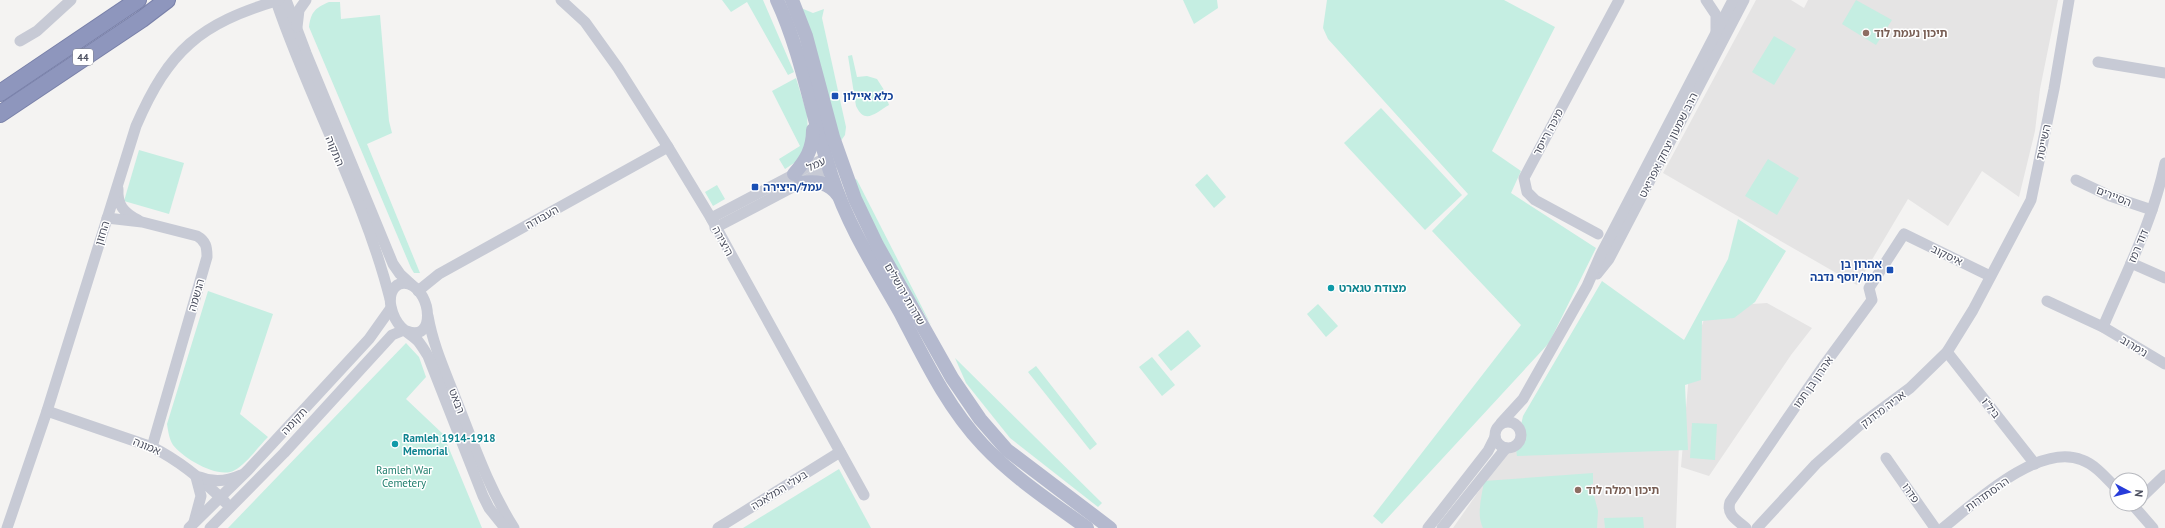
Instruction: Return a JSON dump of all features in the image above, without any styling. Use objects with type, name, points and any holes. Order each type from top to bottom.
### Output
[{"type":"highway","name":"44","points":[[0,93],[138,0]]},
{"type":"highway","name":"44","points":[[0,114],[142,19],[167,0]]},
{"type":"main road","name":"שדרות ירושלים","points":[[777,0],[792,40],[812,111],[831,161],[952,378],[976,414],[1007,450],[1110,528]]},
{"type":"main road","name":"שדרות ירושלים","points":[[792,0],[806,36],[838,196],[865,252],[940,385],[969,427],[998,460],[1087,528]]},
{"type":"main road","points":[[812,111],[812,147],[798,178],[828,185],[838,196]]},
{"type":"street","points":[[20,41],[37,31],[71,0]]},
{"type":"street","name":"התקוה","points":[[280,0],[296,29],[393,264],[400,274],[415,288]]},
{"type":"street","name":"התקוה","points":[[280,0],[296,57],[375,246],[391,305]]},
{"type":"street","name":"החזון","points":[[7,528],[47,411],[136,126],[146,102],[167,66],[197,36],[212,27],[250,9],[280,0]]},
{"type":"street","points":[[296,29],[299,10],[306,0]]},
{"type":"street","name":"היצירה","points":[[561,0],[588,27],[618,68],[668,147],[713,223],[864,495]]},
{"type":"street","name":"מיכה רייסר","points":[[1598,234],[1535,200],[1528,192],[1524,178],[1619,0]]},
{"type":"street","points":[[1706,0],[1716,15],[1714,37]]},
{"type":"street","name":"השייטת","points":[[1990,276],[2031,200],[2054,89],[2069,0]]},
{"type":"street","name":"הרב שמעון יצחק אפריאט","points":[[1502,424],[1523,399],[1587,286],[1605,248],[1714,37],[1734,3]]},
{"type":"street","name":"הרב שמעון יצחק אפריאט","points":[[1587,286],[1609,259],[1734,3]]},
{"type":"street","points":[[2098,62],[2165,73]]},
{"type":"street","name":"העבודה","points":[[415,288],[668,147]]},
{"type":"street","name":"עמל","points":[[713,223],[831,161]]},
{"type":"street","name":"דוד רמז","points":[[2103,327],[2163,184],[2165,163]]},
{"type":"street","name":"הסיירים","points":[[2076,180],[2110,196],[2152,210]]},
{"type":"street","points":[[118,183],[118,195],[122,209],[126,214],[142,222]]},
{"type":"street","name":"הגשמה","points":[[107,218],[142,222],[196,236],[202,239],[206,248],[207,258],[152,447]]},
{"type":"street","name":"איסקוב","points":[[1904,234],[1990,276]]},
{"type":"street","name":"אהרון בן חמו","points":[[1746,528],[1732,516],[1729,507],[1730,502],[1822,368],[1872,300],[1869,288],[1904,234]]},
{"type":"street","points":[[2131,263],[2164,278]]},
{"type":"street","name":"אריה מידנק","points":[[1757,528],[1816,464],[1860,425],[1910,388],[1947,352],[1990,276]]},
{"type":"street","points":[[405,283],[415,288],[425,302],[428,314],[426,324],[421,331],[414,333],[406,331],[396,320],[391,305],[392,292],[398,285],[405,283]]},
{"type":"street","points":[[2046,301],[2103,327]]},
{"type":"street","name":"תקומה","points":[[191,526],[244,474],[369,339],[391,305]]},
{"type":"street","name":"רבאט","points":[[428,314],[435,344],[485,475],[498,503],[514,528]]},
{"type":"street","name":"נימרוב","points":[[2103,327],[2165,364]]},
{"type":"street","name":"תקומה","points":[[210,528],[231,508],[392,336],[406,331]]},
{"type":"street","name":"רבאט","points":[[406,331],[418,340],[428,356],[483,496],[489,508],[505,528]]},
{"type":"street","name":"ביל\"ו","points":[[1947,352],[2035,464]]},
{"type":"street","name":"הרב שמעון יצחק אפריאט","points":[[1516,424],[1523,399]]},
{"type":"street","name":"אמונה","points":[[47,411],[152,447],[176,460],[195,474],[231,508]]},
{"type":"street","points":[[1428,528],[1488,451],[1495,437],[1496,429],[1502,424],[1510,422],[1516,424],[1520,431],[1520,440],[1515,446],[1506,448],[1442,528]]},
{"type":"street","points":[[1495,437],[1498,444],[1506,448]]},
{"type":"street","name":"בעלי המלאכה","points":[[718,528],[840,452]]},
{"type":"street","name":"ההסתדרות","points":[[1943,528],[1994,487],[2035,464],[2056,457],[2070,457],[2082,460],[2093,466],[2109,481]]},
{"type":"street","name":"פדרו","points":[[1886,458],[1935,528]]},
{"type":"street","points":[[195,474],[209,480],[224,481],[244,474]]},
{"type":"street","points":[[191,526],[202,496],[201,487],[195,474]]},
{"type":"street","points":[[2149,489],[2165,474]]},
{"type":"street","points":[[2141,512],[2153,528]]},
{"type":"shaded area","points":[[1756,0],[1791,0],[1804,8],[1808,0],[2058,0],[2040,89],[2035,131],[2019,197],[1982,171],[1948,226],[1908,199],[1857,285],[1663,173]]},
{"type":"shaded area","points":[[1767,303],[1812,328],[1791,355],[1709,476],[1681,467],[1690,362],[1708,307]]},
{"type":"shaded area","name":"תיכון רמלה לוד","points":[[1679,443],[1676,528],[1453,528],[1506,452],[1518,448]]},
{"type":"green space","points":[[722,0],[763,0],[794,72],[788,75],[747,2],[731,12]]},
{"type":"green space","points":[[1183,0],[1217,0],[1218,8],[1194,24]]},
{"type":"green space","points":[[1327,0],[1504,0],[1555,27],[1492,151],[1521,171],[1511,193],[1596,248],[1549,343],[1382,524],[1373,516],[1521,325],[1432,231],[1468,194],[1328,39],[1323,28]]},
{"type":"green space","points":[[1856,0],[1892,20],[1876,45],[1842,24]]},
{"type":"green space","points":[[329,2],[340,2],[341,19],[380,15],[389,121],[392,133],[367,144],[420,273],[414,273],[411,268],[309,27],[314,11],[320,6]]},
{"type":"green space","points":[[801,8],[813,13],[824,9],[822,18],[846,127],[845,135],[840,142]]},
{"type":"green space","points":[[1774,36],[1796,49],[1774,85],[1752,72]]},
{"type":"green space","points":[[852,55],[857,77],[867,76],[877,79],[884,90],[889,105],[871,116],[863,115],[859,112],[856,106],[848,56]]},
{"type":"green space","points":[[796,78],[807,114],[808,135],[800,159],[785,169],[779,159],[800,146],[772,91]]},
{"type":"green space","points":[[1381,108],[1462,195],[1425,230],[1344,143]]},
{"type":"green space","points":[[139,150],[184,163],[169,214],[124,201]]},
{"type":"green space","points":[[1768,159],[1799,178],[1777,215],[1745,196]]},
{"type":"green space","points":[[1207,174],[1226,197],[1214,208],[1195,185]]},
{"type":"green space","points":[[850,175],[857,180],[931,325],[879,240]]},
{"type":"green space","points":[[717,185],[725,199],[713,206],[705,192]]},
{"type":"green space","points":[[1738,219],[1786,251],[1755,302],[1734,318],[1702,321],[1701,380],[1685,385],[1688,450],[1517,456],[1516,449],[1524,438],[1521,425],[1523,416],[1602,281],[1684,340],[1728,259]]},
{"type":"green space","points":[[208,291],[273,314],[240,414],[268,437],[244,464],[235,470],[228,472],[211,470],[185,456],[173,445],[167,424]]},
{"type":"green space","points":[[1318,304],[1338,326],[1326,337],[1307,314]]},
{"type":"green space","points":[[1188,330],[1201,346],[1171,371],[1158,355]]},
{"type":"green space","name":"Ramleh War Cemetery","points":[[406,343],[419,357],[426,377],[406,399],[443,434],[482,528],[228,528]]},
{"type":"green space","points":[[1152,357],[1175,385],[1162,396],[1139,367]]},
{"type":"green space","points":[[955,358],[1102,503],[1098,507],[1010,438],[966,383]]},
{"type":"green space","points":[[1036,366],[1097,444],[1090,450],[1028,372]]},
{"type":"green space","points":[[1692,423],[1717,424],[1715,460],[1690,458]]},
{"type":"green space","points":[[839,469],[871,528],[743,528]]},
{"type":"green space","points":[[1593,473],[1593,484],[1591,484],[1598,511],[1597,528],[1483,528],[1480,511],[1484,481]]},
{"type":"green space","points":[[1643,517],[1644,528],[1605,528],[1604,518]]},
{"type":"place","name":"תיכון נעמת לוד","points":[[1866,33]]},
{"type":"place","name":"כלא איילון","points":[[835,96]]},
{"type":"place","name":"עמל/היצירה","points":[[755,187]]},
{"type":"place","name":"אהרון בן חמו/יוסף נדבה","points":[[1890,270]]},
{"type":"place","name":"מצודת טגארט","points":[[1331,288]]},
{"type":"place","name":"Ramleh 1914-1918 Memorial","points":[[395,444]]},
{"type":"place","name":"תיכון רמלה לוד","points":[[1578,490]]}]
